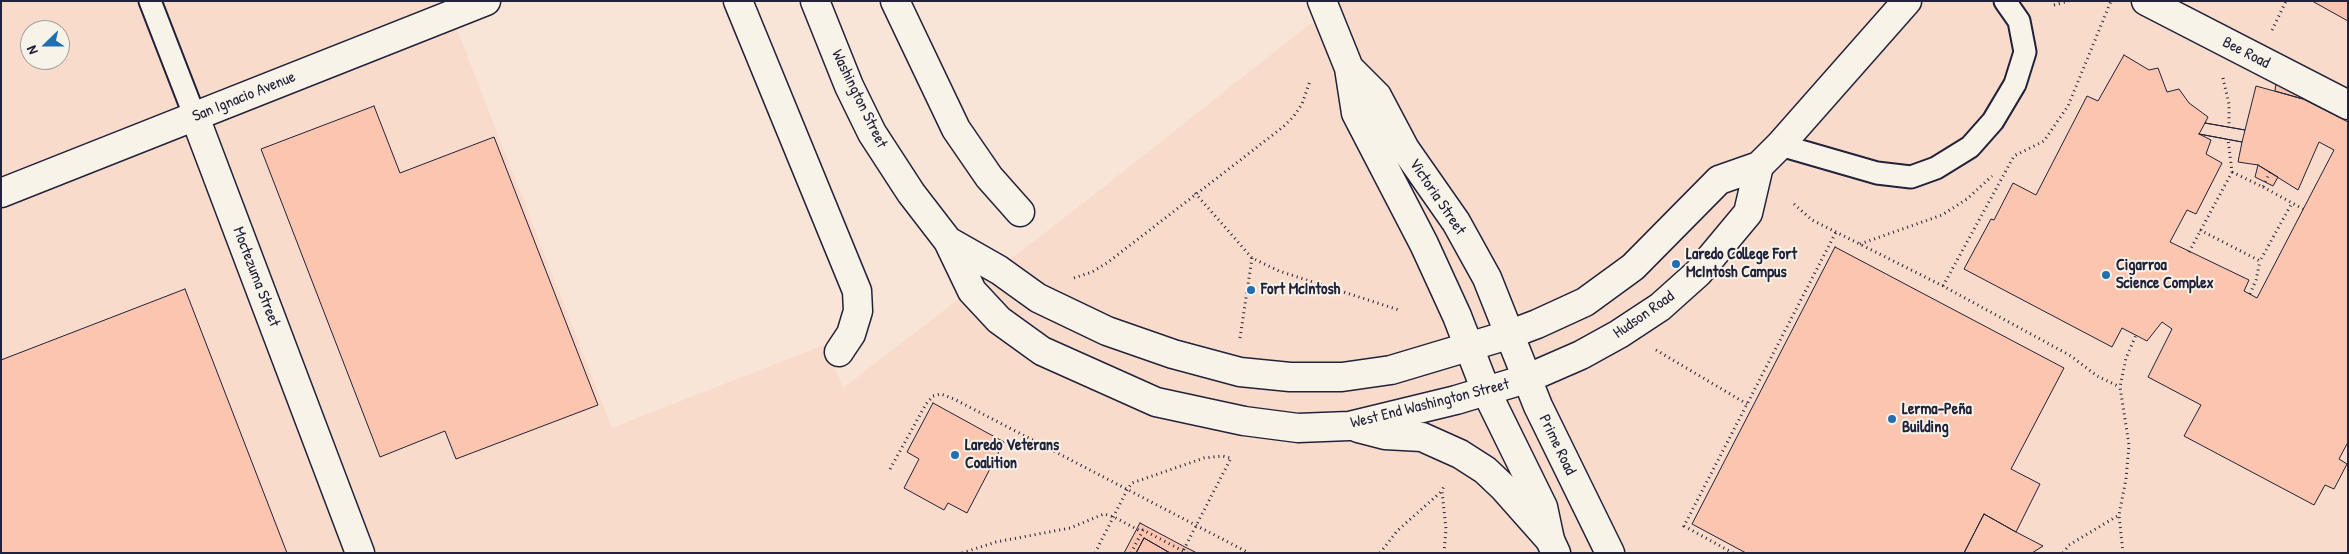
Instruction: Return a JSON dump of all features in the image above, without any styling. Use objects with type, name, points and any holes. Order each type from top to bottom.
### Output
[{"type":"street","name":"San Ignacio Avenue","points":[[1,193],[486,1]]},
{"type":"street","points":[[738,1],[857,290],[858,311],[851,334],[839,352]]},
{"type":"street","name":"Washington Street","points":[[815,1],[849,86],[872,133],[911,193],[948,241]]},
{"type":"street","points":[[895,1],[956,129],[989,177],[1020,212]]},
{"type":"street","name":"Victoria Street","points":[[1322,1],[1349,68],[1356,113],[1424,244],[1456,316],[1467,347]]},
{"type":"street","points":[[948,241],[999,270],[1038,298],[1107,331],[1173,354],[1240,372],[1290,377],[1342,377],[1391,370],[1508,335],[1585,302],[1633,267],[1720,180],[1759,166],[1780,145],[1907,1]]},
{"type":"street","name":"Bee Road","points":[[2146,1],[2348,105]]},
{"type":"street","name":"Victoria Street","points":[[1349,68],[1377,96],[1405,149],[1456,222],[1487,278],[1508,335]]},
{"type":"street","name":"Moctezuma Street","points":[[194,117],[360,553]]},
{"type":"street","name":"Hudson Road","points":[[1526,379],[1581,355],[1619,334],[1660,307],[1698,273],[1748,212],[1759,166]]},
{"type":"street","name":"West End Washington Street","points":[[948,241],[972,291],[999,320],[1042,351],[1103,380],[1156,402],[1244,421],[1298,428],[1349,426],[1526,379]]},
{"type":"street","name":"Prime Road","points":[[1508,335],[1526,379],[1610,553]]},
{"type":"street","points":[[1467,347],[1486,391],[1543,507],[1553,547]]},
{"type":"street","points":[[1349,426],[1385,434],[1422,437],[1460,454],[1485,470],[1503,487],[1553,547]]},
{"type":"lane","name":"Moctezuma Street","points":[[150,1],[194,117]]},
{"type":"lane","points":[[1780,145],[1877,173],[1911,177],[1936,168],[1970,147],[1993,120],[2014,84],[2025,52],[2019,21],[2005,1]]},
{"type":"path","points":[[2054,5],[2069,1]]},
{"type":"path","points":[[1943,286],[2014,156],[2044,140],[2068,106],[2111,1]]},
{"type":"path","points":[[2212,36],[2229,104],[2228,127]]},
{"type":"path","points":[[1074,278],[1092,272],[1107,263],[1294,116],[1302,104],[1310,81]]},
{"type":"path","points":[[2189,252],[2232,172],[2228,139]]},
{"type":"path","points":[[2232,172],[2303,209]]},
{"type":"path","points":[[2262,187],[2270,172]]},
{"type":"path","points":[[1860,245],[1942,216],[1967,199],[1992,176]]},
{"type":"path","points":[[1195,194],[1252,258],[1279,271],[1399,310]]},
{"type":"path","points":[[2250,294],[2256,280],[2260,261],[2292,202]]},
{"type":"path","points":[[1794,204],[1812,220],[1943,286],[2071,356],[2097,376],[2120,387]]},
{"type":"path","points":[[2200,230],[2260,261]]},
{"type":"path","points":[[1732,553],[1684,526],[1836,232]]},
{"type":"path","points":[[1240,339],[1252,258]]},
{"type":"path","points":[[2123,553],[2119,515],[2130,445],[2120,387],[2126,358],[2136,335]]},
{"type":"path","points":[[1656,349],[1747,404]]},
{"type":"path","points":[[890,470],[926,404],[933,396],[941,394],[954,399],[1249,553]]},
{"type":"path","points":[[962,553],[996,542],[1070,528],[1104,514],[1114,517],[1142,532],[1143,530],[1185,552],[1196,525],[1231,458],[1222,456],[1204,458],[1132,483],[1126,490],[1114,517],[1095,553]]},
{"type":"path","points":[[1380,553],[1397,531],[1442,491],[1447,481]]},
{"type":"path","points":[[1442,491],[1446,529],[1444,553]]},
{"type":"path","points":[[2063,553],[2069,545],[2119,515]]},
{"type":"path","points":[[1131,553],[1142,532]]},
{"type":"shaded area","name":"Laredo College Fort McIntosh Campus","points":[[1,1],[446,1],[612,428],[826,344],[843,388],[1082,204],[1339,1],[2348,1],[2348,553],[1,553]]},
{"type":"building","points":[[2312,1],[2348,1],[2348,21]]},
{"type":"building","name":"Cigarroa Science Complex","points":[[2124,55],[2149,70],[2158,68],[2167,92],[2179,89],[2189,103],[2208,117],[2205,123],[2245,130],[2256,86],[2303,99],[2348,122],[2348,442],[2339,459],[2347,464],[2334,489],[2325,485],[2314,505],[2184,436],[2201,405],[2148,377],[2172,329],[2162,322],[2147,341],[2122,328],[2112,347],[1964,269],[1991,219],[1994,220],[2013,183],[2036,195],[2087,96],[2098,101]],"holes":[[[2199,134],[2242,142],[2238,162],[2258,165],[2298,190],[2319,142],[2334,150],[2257,298],[2244,291],[2249,280],[2170,242],[2187,210],[2196,214],[2222,163],[2206,154],[2211,140]]]},
{"type":"building","points":[[2276,83],[2305,88],[2303,99],[2275,91]]},
{"type":"building","points":[[374,106],[400,173],[494,137],[598,405],[456,459],[445,431],[380,457],[261,149]]},
{"type":"building","points":[[2205,123],[2245,130],[2242,142],[2199,134]]},
{"type":"building","points":[[2258,165],[2278,177],[2273,186],[2255,177]]},
{"type":"building","name":"Lerma-Peña Building","points":[[1835,247],[2064,368],[2011,469],[2040,484],[2016,532],[1984,514],[1964,553],[1746,553],[1692,524]]},
{"type":"building","points":[[185,289],[287,553],[1,553],[1,360]]},
{"type":"building","name":"Laredo Veterans Coalition","points":[[933,403],[1004,442],[967,513],[948,503],[944,510],[904,488],[919,459],[907,452]]},
{"type":"building","points":[[1984,514],[2043,546],[2032,553],[1964,553]]},
{"type":"building","points":[[1140,523],[1197,553],[1170,553],[1144,538],[1136,553],[1124,553]]},
{"type":"building","points":[[1144,538],[1170,553],[1136,553]]},
{"type":"place","name":"Laredo College Fort McIntosh Campus","points":[[1676,264]]},
{"type":"place","name":"Cigarroa Science Complex","points":[[2106,275]]},
{"type":"place","name":"Fort McIntosh","points":[[1251,290]]},
{"type":"place","name":"Lerma-Peña Building","points":[[1892,419]]},
{"type":"place","name":"Laredo Veterans Coalition","points":[[955,455]]}]
